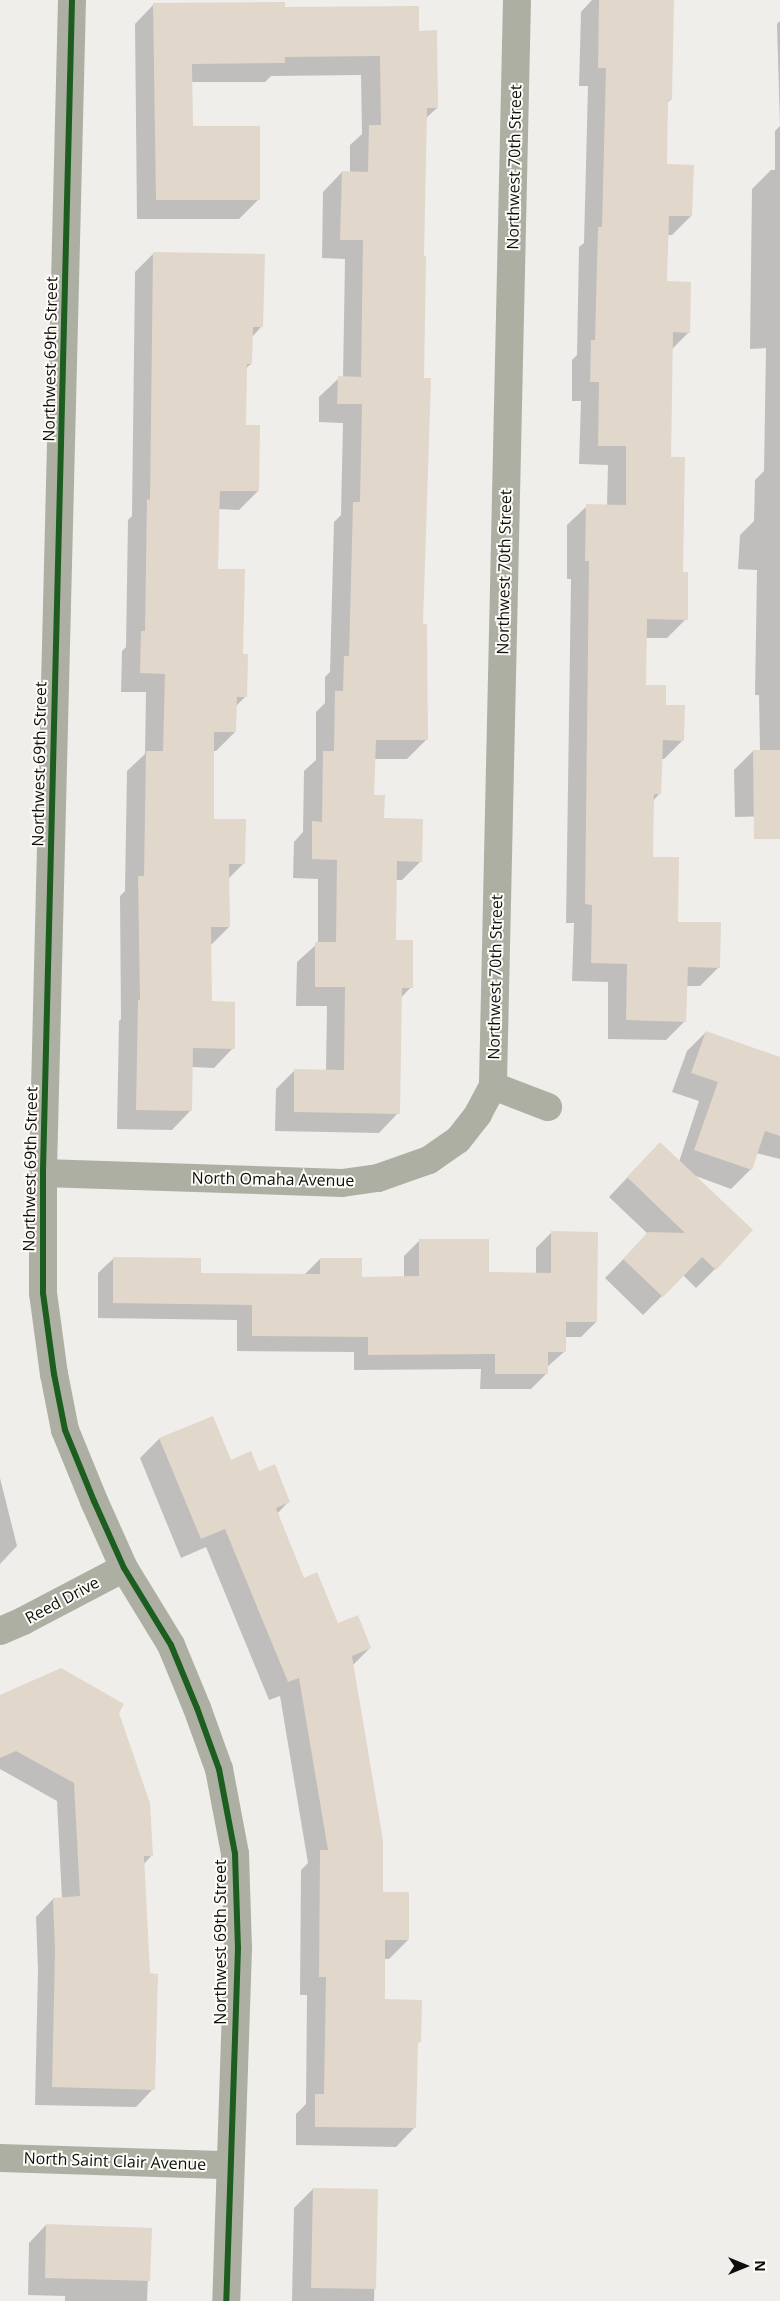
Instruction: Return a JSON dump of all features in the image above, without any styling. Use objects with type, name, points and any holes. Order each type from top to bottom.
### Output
[{"type":"street","name":"Northwest 69th Street","points":[[72,0],[43,1173],[43,1293],[54,1374],[66,1430],[124,1568],[171,1645],[197,1708],[219,1769],[235,1854],[238,1948],[229,2165],[226,2301]]},
{"type":"street","name":"Northwest 70th Street","points":[[493,1086],[518,0]]},
{"type":"street","name":"North Omaha Avenue","points":[[43,1173],[342,1183],[378,1178],[430,1160],[458,1140],[478,1114],[493,1086]]},
{"type":"street","points":[[493,1086],[548,1107]]},
{"type":"street","name":"Reed Drive","points":[[0,1631],[23,1622],[124,1568]]},
{"type":"street","name":"North Saint Clair Avenue","points":[[0,2158],[229,2165]]},
{"type":"building","points":[[599,0],[674,0],[672,100],[668,100],[667,164],[694,165],[692,216],[669,216],[667,281],[691,282],[690,333],[673,332],[671,457],[685,457],[683,572],[688,572],[688,620],[647,619],[646,685],[666,685],[666,705],[685,705],[684,741],[663,740],[661,794],[654,794],[653,857],[679,857],[678,922],[721,922],[720,968],[688,967],[686,1022],[626,1020],[627,964],[591,963],[592,905],[585,904],[589,561],[585,561],[586,504],[626,505],[626,446],[598,446],[599,382],[590,382],[591,340],[595,340],[598,227],[602,227],[606,68],[598,68]]},
{"type":"building","points":[[285,2],[285,7],[419,6],[419,31],[437,30],[438,108],[427,108],[424,256],[426,256],[424,378],[431,378],[423,624],[427,624],[428,740],[376,740],[374,795],[385,795],[384,818],[423,819],[422,862],[397,861],[396,940],[413,940],[413,988],[402,988],[400,1114],[294,1112],[294,1069],[344,1070],[345,987],[315,987],[315,942],[336,942],[337,860],[312,859],[312,821],[322,822],[323,751],[334,751],[335,691],[343,691],[344,656],[349,656],[353,502],[360,502],[362,404],[337,404],[338,376],[361,377],[363,240],[340,240],[342,171],[368,172],[369,125],[381,125],[380,56],[285,57],[285,63],[192,64],[193,126],[260,126],[260,200],[156,200],[153,3]]},
{"type":"building","points":[[153,252],[265,254],[263,327],[253,327],[252,364],[247,364],[246,425],[260,425],[259,491],[220,491],[218,569],[245,569],[243,654],[248,654],[247,697],[237,697],[236,732],[214,732],[214,819],[246,819],[245,864],[229,864],[230,927],[211,927],[212,1001],[235,1002],[235,1049],[193,1048],[192,1111],[136,1110],[138,1000],[140,1000],[138,876],[144,876],[146,751],[163,751],[165,674],[140,673],[141,631],[145,631],[147,499],[150,500]]},
{"type":"building","points":[[753,750],[780,750],[780,839],[754,839]]},
{"type":"building","points":[[706,1031],[780,1057],[780,1136],[765,1131],[752,1170],[694,1150],[718,1082],[691,1073]]},
{"type":"building","points":[[660,1142],[753,1230],[716,1270],[702,1257],[663,1297],[623,1259],[648,1232],[685,1233],[627,1177]]},
{"type":"building","points":[[551,1231],[598,1232],[597,1322],[566,1322],[566,1352],[548,1352],[548,1374],[495,1374],[495,1354],[368,1355],[368,1337],[252,1336],[252,1305],[113,1303],[113,1257],[201,1258],[201,1273],[320,1274],[320,1258],[362,1258],[362,1277],[419,1276],[419,1239],[489,1239],[489,1272],[551,1273]]},
{"type":"building","points":[[213,1416],[231,1460],[251,1451],[259,1471],[275,1464],[290,1502],[276,1508],[304,1578],[317,1572],[338,1623],[358,1615],[371,1648],[352,1656],[383,1840],[383,1892],[409,1892],[409,1940],[385,1940],[385,1999],[422,2000],[421,2042],[418,2042],[416,2128],[315,2127],[315,2094],[324,2094],[326,1977],[319,1977],[320,1850],[328,1850],[299,1678],[288,1682],[225,1529],[201,1539],[159,1438]]},
{"type":"building","points":[[61,1668],[124,1704],[119,1713],[150,1803],[153,1856],[144,1856],[150,1973],[158,1974],[155,2090],[52,2087],[55,1951],[53,1898],[80,1896],[74,1783],[16,1751],[0,1758],[0,1695]]},
{"type":"building","points":[[313,2188],[378,2189],[376,2289],[311,2288]]},
{"type":"building","points":[[46,2224],[152,2228],[150,2281],[45,2278]]},
{"type":"cycle path","points":[[72,0],[43,1173],[43,1293],[54,1374],[65,1430],[124,1568],[171,1645],[197,1708],[219,1769],[235,1854],[238,1948],[226,2301]]}]
